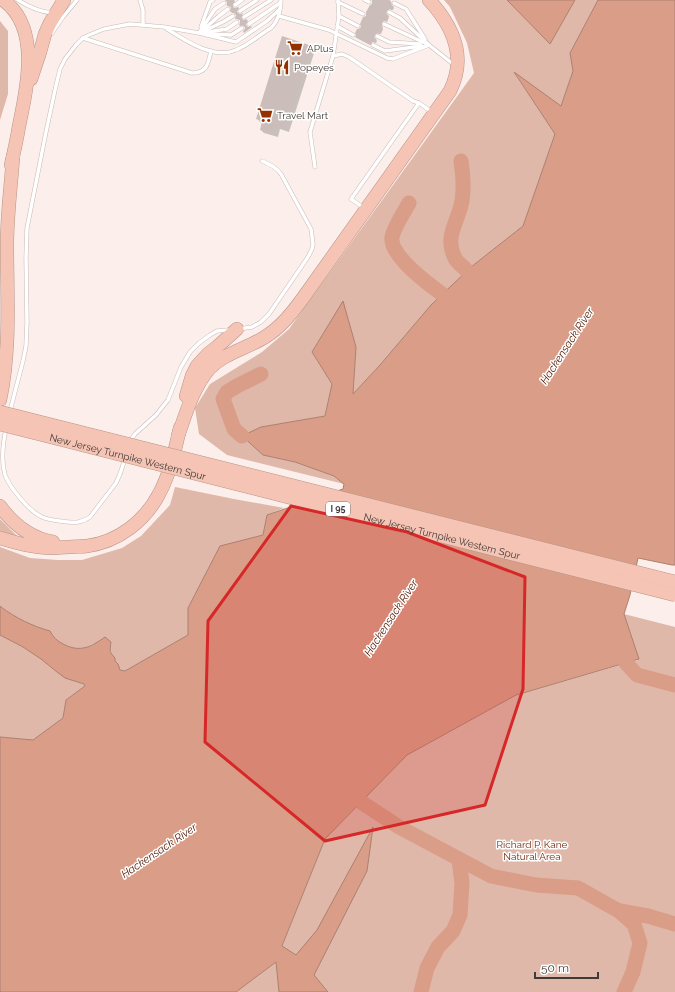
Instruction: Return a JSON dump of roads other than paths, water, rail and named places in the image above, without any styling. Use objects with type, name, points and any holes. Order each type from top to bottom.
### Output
[{"type":"highway","points":[[0,212],[25,96],[28,62],[27,44],[23,27],[16,13],[3,0]]},
{"type":"highway","points":[[25,96],[44,47],[45,34],[64,0]]},
{"type":"highway","points":[[178,436],[192,397],[198,385],[209,370],[222,358],[264,338],[285,321],[303,298],[450,91],[455,78],[457,53],[451,31],[445,20],[429,0]]},
{"type":"highway","points":[[0,400],[5,375],[8,346],[7,230],[13,157]]},
{"type":"highway","points":[[0,538],[50,548],[88,546],[110,539],[124,532],[144,516],[155,501],[169,470],[188,389],[197,366],[208,354],[237,329]]},
{"type":"highway","name":"New Jersey Turnpike Western Spur","points":[[0,412],[675,582]]},
{"type":"highway","name":"New Jersey Turnpike Western Spur","points":[[0,424],[675,595]]},
{"type":"highway","points":[[0,506],[15,523],[28,533],[43,540],[71,546]]},
{"type":"lane","points":[[18,0],[40,11],[56,13]]},
{"type":"lane","points":[[51,35],[77,0]]},
{"type":"lane","points":[[140,0],[143,10],[143,25]]},
{"type":"lane","points":[[199,33],[210,2],[213,0]]},
{"type":"lane","points":[[235,5],[242,0]]},
{"type":"lane","points":[[240,11],[257,0]]},
{"type":"lane","points":[[244,17],[271,0]]},
{"type":"lane","points":[[365,0],[369,2]]},
{"type":"lane","points":[[315,167],[310,132],[333,56],[337,33],[338,1],[363,14]]},
{"type":"lane","points":[[164,28],[192,44],[212,51],[225,53],[239,49],[270,28],[277,21],[279,16],[280,2]]},
{"type":"lane","points":[[249,24],[280,2]]},
{"type":"lane","points":[[199,33],[215,9],[224,3]]},
{"type":"lane","points":[[394,3],[406,9],[429,45]]},
{"type":"lane","points":[[199,33],[228,9]]},
{"type":"lane","points":[[199,33],[236,42],[267,21],[280,9]]},
{"type":"lane","points":[[389,12],[400,18],[429,45],[457,67]]},
{"type":"lane","points":[[199,33],[233,16]]},
{"type":"lane","points":[[279,16],[321,27],[337,33],[387,58],[393,59],[429,45]]},
{"type":"lane","points":[[338,16],[358,26]]},
{"type":"lane","points":[[199,33],[227,29],[237,22]]},
{"type":"lane","points":[[127,453],[116,482],[92,515],[86,520],[78,522],[46,518],[37,514],[14,490],[5,475],[3,460],[7,421],[26,346],[28,302],[26,248],[27,228],[60,69],[69,53],[83,38],[111,27],[130,24],[199,33],[231,35],[242,28]]},
{"type":"lane","points":[[384,24],[429,45]]},
{"type":"lane","points":[[337,26],[353,34]]},
{"type":"lane","points":[[377,36],[389,42],[429,45]]},
{"type":"lane","points":[[83,38],[187,73],[200,72],[203,70],[206,67],[212,51]]},
{"type":"lane","points":[[373,45],[384,51],[429,45]]},
{"type":"lane","points":[[333,56],[342,54],[349,57],[413,101],[434,113]]},
{"type":"lane","points":[[366,209],[351,199],[420,104]]},
{"type":"lane","points":[[128,446],[132,437],[156,415],[168,400],[181,367],[190,352],[205,338],[213,333],[252,327],[261,322],[269,314],[312,249],[313,244],[310,229],[281,174],[272,166],[262,161]]},
{"type":"water","points":[[507,0],[575,0],[550,44]]},
{"type":"water","name":"Hackensack River","points":[[598,0],[675,0],[675,565],[638,558],[630,595],[624,614],[639,659],[516,695],[407,755],[325,839],[282,946],[296,955],[317,930],[373,827],[367,871],[314,975],[328,992],[279,992],[276,962],[236,992],[0,992],[0,737],[33,740],[63,718],[66,700],[85,686],[84,684],[65,678],[23,647],[0,635],[0,606],[12,615],[24,621],[50,631],[57,640],[69,647],[85,648],[95,644],[105,637],[111,642],[110,649],[120,670],[125,671],[188,635],[188,608],[220,546],[263,535],[267,515],[343,489],[344,484],[334,476],[295,462],[263,455],[242,436],[261,427],[325,416],[332,384],[312,352],[343,301],[356,347],[353,394],[431,305],[471,267],[523,226],[555,134],[514,72],[561,106],[573,71],[570,53]]},
{"type":"waterway","points":[[461,161],[463,196],[451,237],[451,244],[452,252],[456,260],[467,271]]},
{"type":"waterway","points":[[409,203],[395,229],[392,237],[393,244],[403,260],[442,294]]},
{"type":"waterway","points":[[242,436],[234,429],[223,399],[227,392],[261,374]]},
{"type":"waterway","points":[[626,663],[637,675],[675,685]]},
{"type":"waterway","points":[[361,802],[399,827],[491,876],[536,885],[578,888],[619,911],[634,924],[640,943],[633,972],[624,992]]},
{"type":"waterway","points":[[421,992],[427,968],[438,947],[453,931],[460,915],[462,883],[459,860]]},
{"type":"waterway","points":[[620,911],[648,916],[675,924]]},
{"type":"place","name":"APlus","points":[[295,48]]},
{"type":"place","name":"Popeyes","points":[[282,67]]},
{"type":"place","name":"Travel Mart","points":[[265,115]]},
{"type":"park label","name":"Richard P. Kane Natural Area","points":[[532,850]]}]
